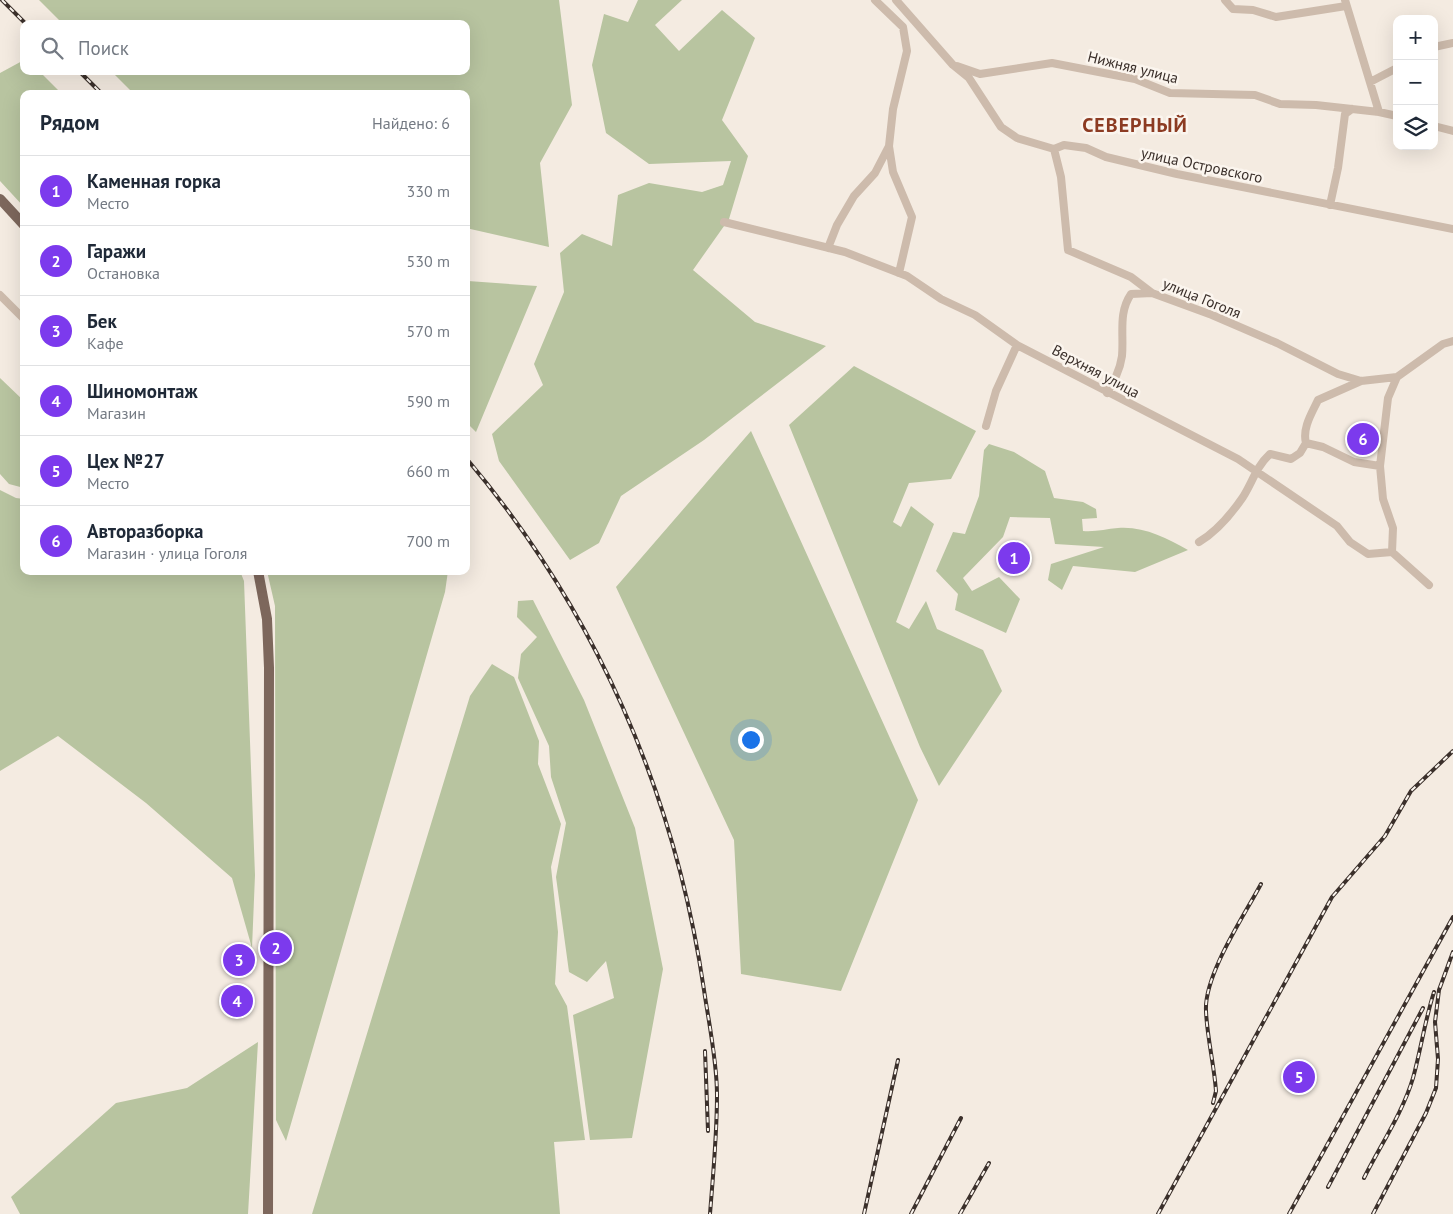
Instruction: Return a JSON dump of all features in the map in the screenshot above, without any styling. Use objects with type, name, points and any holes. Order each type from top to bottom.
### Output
[{"type":"main road","points":[[0,199],[20,221]]},
{"type":"main road","points":[[259,575],[267,619],[269,668],[268,1214]]},
{"type":"street","points":[[875,0],[903,27],[907,52],[893,108],[889,146],[893,172],[912,217],[899,273]]},
{"type":"street","name":"улица Островского","points":[[896,0],[953,65],[969,78],[1001,127],[1017,138],[1054,150],[1064,145],[1086,148],[1106,157],[1177,174],[1453,230]]},
{"type":"street","points":[[1225,0],[1233,9],[1253,10],[1276,17],[1345,3],[1379,112]]},
{"type":"street","points":[[1438,46],[1453,43]]},
{"type":"street","name":"Нижняя улица","points":[[953,65],[980,74],[1052,63],[1135,78],[1170,93],[1255,95],[1280,104],[1352,109],[1393,115]]},
{"type":"street","points":[[1370,82],[1393,70]]},
{"type":"street","points":[[1330,205],[1338,168],[1344,114],[1352,109]]},
{"type":"street","points":[[1438,127],[1453,131]]},
{"type":"street","points":[[828,248],[837,225],[854,196],[876,173],[889,146]]},
{"type":"street","name":"улица Гоголя","points":[[1054,150],[1061,177],[1068,250],[1131,277],[1152,293],[1193,306],[1277,343],[1338,374],[1361,381],[1398,377]]},
{"type":"street","name":"Верхняя улица","points":[[724,222],[828,248],[899,273],[941,299],[976,315],[1017,345],[1238,460],[1337,526],[1350,542],[1368,554],[1392,552]]},
{"type":"street","points":[[1107,393],[1118,376],[1122,321],[1126,301],[1132,294],[1152,293]]},
{"type":"street","points":[[0,295],[20,315]]},
{"type":"street","points":[[1429,585],[1392,552],[1393,528],[1383,499],[1380,466],[1388,398],[1398,377],[1443,344],[1453,341]]},
{"type":"street","points":[[986,426],[996,391],[1017,345]]},
{"type":"street","points":[[1199,542],[1208,537],[1226,518],[1243,496],[1259,464],[1270,454],[1291,459],[1300,453],[1306,443],[1304,437],[1306,427],[1318,400],[1361,381]]},
{"type":"street","points":[[1306,443],[1354,462],[1380,466]]},
{"type":"green space","points":[[39,0],[559,0],[572,105],[540,163],[549,247],[470,229],[470,90],[130,90],[115,75],[470,75],[470,20],[59,20]]},
{"type":"green space","points":[[638,0],[682,0],[655,25],[679,51],[722,10],[755,38],[722,120],[748,156],[729,219],[693,270],[755,322],[826,346],[704,440],[621,496],[599,543],[570,560],[499,461],[492,434],[543,385],[534,364],[564,292],[560,253],[582,234],[612,246],[618,195],[649,183],[702,192],[723,185],[731,161],[649,164],[606,133],[592,65],[604,14],[628,22]]},
{"type":"green space","points":[[20,62],[20,75],[43,75],[58,90],[20,90],[20,203],[0,181],[0,73]]},
{"type":"green space","points":[[470,281],[537,286],[476,432],[470,426]]},
{"type":"green space","points":[[854,366],[976,431],[951,479],[909,483],[893,522],[901,527],[911,506],[934,524],[896,622],[909,629],[926,601],[937,629],[983,650],[1002,691],[939,786],[920,747],[789,425]]},
{"type":"green space","points":[[0,378],[20,397],[20,487],[9,484],[0,474]]},
{"type":"green space","points":[[751,431],[918,800],[841,991],[741,974],[734,840],[616,587]]},
{"type":"green space","points":[[989,444],[1014,452],[1045,471],[1054,498],[1083,502],[1096,509],[1097,518],[1082,519],[1083,531],[1118,528],[1137,529],[1163,537],[1188,550],[1135,572],[1073,566],[1062,590],[1048,580],[1051,564],[1104,547],[1055,544],[1050,518],[1010,517],[1003,537],[963,578],[972,591],[999,577],[1020,599],[1006,633],[955,610],[958,594],[936,571],[953,532],[965,534],[979,496],[984,450]]},
{"type":"green space","points":[[0,490],[20,498],[20,575],[242,575],[244,581],[255,875],[252,948],[232,878],[146,803],[58,736],[0,771]]},
{"type":"green space","points":[[268,575],[447,575],[445,592],[286,1141],[276,1120],[275,606]]},
{"type":"green space","points":[[533,600],[584,700],[635,828],[663,969],[632,1138],[590,1140],[573,1015],[614,998],[606,961],[587,982],[569,972],[556,877],[566,823],[551,777],[549,746],[518,678],[521,654],[537,637],[517,617],[518,601]]},
{"type":"green space","points":[[492,664],[514,677],[539,741],[538,764],[561,824],[551,867],[558,932],[555,984],[567,1006],[585,1140],[554,1142],[560,1214],[312,1214],[470,696]]},
{"type":"green space","points":[[258,1042],[248,1214],[20,1214],[11,1197],[116,1103],[187,1088]]},
{"type":"railway","points":[[2,0],[22,20]]},
{"type":"railway","points":[[83,75],[98,90]]},
{"type":"railway","points":[[470,463],[512,516],[554,577],[590,641],[622,707],[650,775],[673,845],[691,917],[716,1069],[715,1155],[710,1214]]},
{"type":"railway","points":[[1158,1214],[1332,897],[1385,836],[1411,791],[1453,751]]},
{"type":"railway","points":[[1213,1103],[1216,1091],[1206,1011],[1207,997],[1211,980],[1226,946],[1261,884]]},
{"type":"railway","points":[[1289,1214],[1453,917]]},
{"type":"railway","points":[[1373,1214],[1426,1113],[1436,1088],[1438,1059],[1435,1022],[1439,990],[1453,952]]},
{"type":"railway","points":[[1364,1178],[1409,1091],[1434,992]]},
{"type":"railway","points":[[1328,1187],[1423,1008]]},
{"type":"railway","points":[[705,1051],[708,1131]]},
{"type":"railway","points":[[864,1214],[898,1060]]},
{"type":"railway","points":[[911,1214],[961,1118]]},
{"type":"railway","points":[[960,1214],[989,1163]]},
{"type":"place","name":"Авторазборка","points":[[1363,439]]},
{"type":"place","name":"Каменная горка","points":[[1014,558]]},
{"type":"place","name":"Гаражи","points":[[276,948]]},
{"type":"place","name":"Бек","points":[[239,960]]},
{"type":"place","name":"Шиномонтаж","points":[[237,1001]]},
{"type":"place","name":"Цех №27","points":[[1299,1077]]},
{"type":"district","name":"СЕВЕРНЫЙ","points":[[1135,125]]}]
